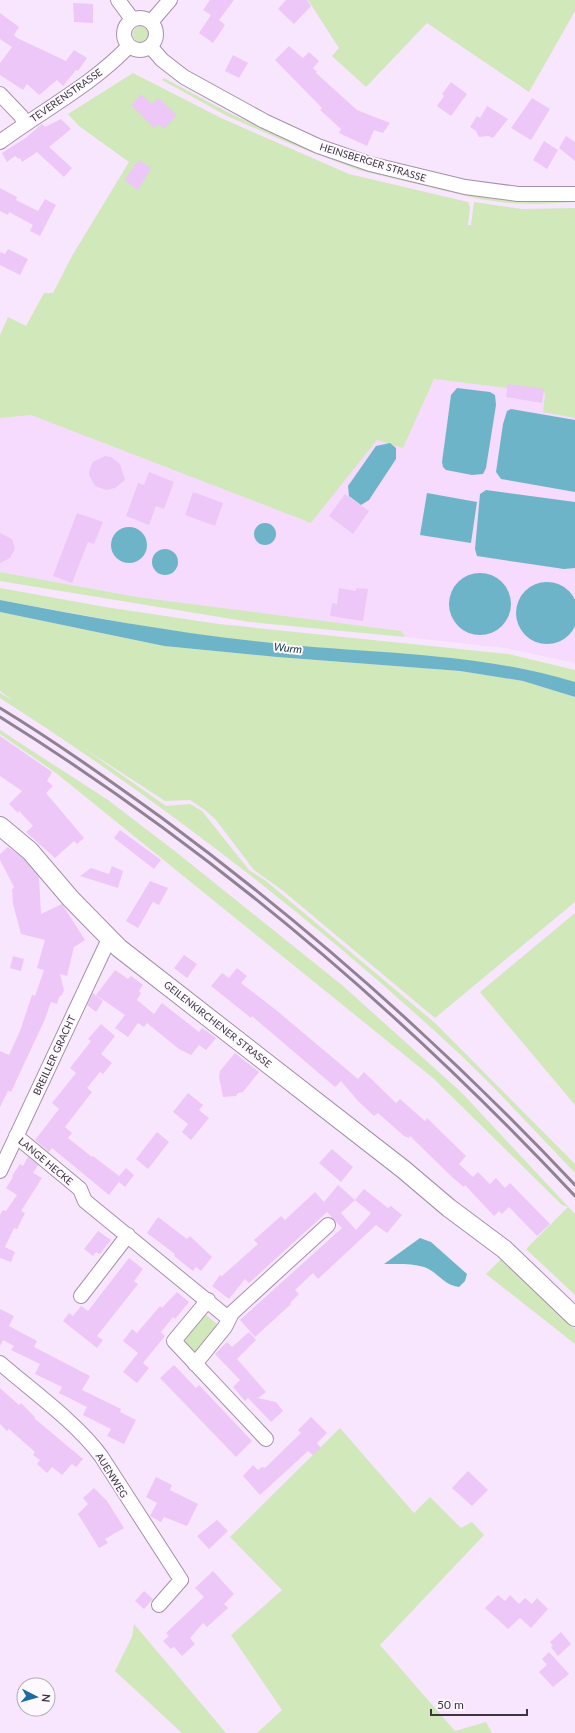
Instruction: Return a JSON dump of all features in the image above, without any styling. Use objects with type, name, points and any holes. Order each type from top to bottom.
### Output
[{"type":"main road","name":"GEILENKIRCHENER STRASSE","points":[[0,826],[30,851],[71,899],[109,939],[403,1169],[449,1208],[504,1249],[575,1317]]},
{"type":"street","points":[[118,0],[132,19]]},
{"type":"street","points":[[151,22],[170,0]]},
{"type":"street","points":[[141,17],[151,22],[156,32],[155,40],[150,46],[140,50],[129,46],[124,33],[126,25],[132,19],[141,17]]},
{"type":"street","name":"TEVERENSTRASSE","points":[[0,142],[77,90],[114,61],[129,46]]},
{"type":"street","name":"HEINSBERGER STRASSE","points":[[150,46],[162,60],[184,77],[264,121],[318,146],[370,164],[465,187],[518,194],[575,194]]},
{"type":"street","points":[[0,94],[21,116],[25,124]]},
{"type":"street","name":"BREILLER GRACHT","points":[[0,1171],[109,939]]},
{"type":"street","name":"LANGE HECKE","points":[[16,1136],[80,1189],[85,1201],[208,1300],[228,1318]]},
{"type":"street","points":[[195,1364],[225,1327],[228,1318],[328,1225]]},
{"type":"street","points":[[81,1296],[128,1235]]},
{"type":"street","points":[[208,1300],[174,1341],[266,1439]]},
{"type":"street","name":"AUENWEG","points":[[0,1363],[75,1428],[93,1445],[101,1456],[181,1580],[159,1605]]},
{"type":"shaded area","points":[[434,379],[545,393],[543,412],[575,418],[575,663],[505,648],[405,637],[400,631],[137,597],[0,572],[0,418],[31,415],[311,523],[377,440],[403,447]]},
{"type":"green space","points":[[308,0],[575,0],[575,11],[529,92],[427,23],[366,87],[332,56],[339,48]]},
{"type":"green space","points":[[138,26],[144,26],[149,31],[147,40],[144,42],[138,42],[133,37],[133,31]]},
{"type":"green space","points":[[133,73],[221,118],[349,174],[468,202],[470,207],[468,225],[471,225],[474,202],[522,209],[575,208],[575,418],[543,412],[545,393],[434,379],[403,448],[377,440],[311,523],[31,415],[0,418],[0,335],[8,317],[26,326],[44,293],[53,293],[72,256],[129,162],[79,126],[68,114]]},
{"type":"green space","points":[[164,78],[231,114],[297,144],[360,168],[481,197],[515,201],[575,199],[575,202],[538,204],[508,203],[479,199],[358,170],[293,145],[227,116],[162,80]]},
{"type":"green space","points":[[0,572],[137,597],[401,631],[405,637],[250,622],[0,581]]},
{"type":"green space","points":[[0,588],[105,607],[219,624],[508,654],[575,670],[575,682],[525,669],[492,664],[273,644],[176,632],[0,600]]},
{"type":"green space","points":[[0,612],[164,646],[277,657],[460,671],[523,681],[575,697],[575,902],[435,1018],[282,890],[254,870],[216,820],[205,810],[190,800],[165,801],[82,747],[166,806],[190,804],[202,811],[249,870],[266,881],[435,1023],[575,1164],[575,1173],[508,1102],[456,1050],[334,943],[281,899],[171,815],[58,736],[0,698],[0,693],[14,701],[0,691]]},
{"type":"green space","points":[[0,730],[108,800],[176,852],[343,986],[461,1092],[575,1214],[575,1295],[526,1249],[568,1207],[562,1205],[433,1078],[56,773],[0,734]]},
{"type":"green space","points":[[575,913],[575,1105],[480,992]]},
{"type":"green space","points":[[502,1258],[575,1329],[575,1344],[486,1274]]},
{"type":"green space","points":[[205,1314],[219,1326],[212,1337],[209,1335],[207,1337],[210,1340],[204,1347],[196,1352],[188,1347],[185,1339]]},
{"type":"green space","points":[[340,1428],[414,1513],[430,1497],[461,1528],[472,1522],[484,1535],[380,1645],[455,1731],[486,1722],[492,1733],[257,1733],[282,1710],[231,1635],[282,1590],[230,1537]]},
{"type":"green space","points":[[134,1624],[226,1733],[182,1733],[115,1671],[132,1637]]},
{"type":"water","points":[[457,388],[490,392],[495,395],[496,405],[486,468],[483,474],[472,475],[446,470],[443,467],[442,462],[451,395]]},
{"type":"water","points":[[511,409],[575,420],[575,492],[501,479],[496,472],[503,424],[507,411]]},
{"type":"water","points":[[390,443],[396,448],[396,459],[369,500],[361,505],[349,496],[348,486],[376,446]]},
{"type":"water","points":[[486,490],[575,502],[575,568],[564,569],[477,556],[475,549],[480,494]]},
{"type":"water","points":[[427,493],[477,502],[471,543],[420,535]]},
{"type":"water","points":[[261,523],[269,523],[276,530],[276,538],[269,545],[261,545],[254,538],[254,530]]},
{"type":"water","points":[[133,527],[142,532],[146,538],[146,552],[142,558],[133,563],[125,563],[116,558],[112,552],[111,541],[116,532],[122,528]]},
{"type":"water","points":[[165,549],[174,553],[178,562],[174,571],[165,575],[156,571],[152,562],[156,553]]},
{"type":"water","points":[[474,573],[486,573],[502,582],[509,592],[511,604],[509,616],[502,626],[486,635],[474,635],[463,630],[454,621],[449,610],[449,598],[454,587],[463,578]]},
{"type":"water","points":[[547,582],[559,584],[569,591],[576,601],[578,613],[576,625],[569,635],[559,642],[547,644],[535,642],[525,635],[518,625],[516,613],[518,601],[525,591],[535,584]]},
{"type":"water","name":"Wurm","points":[[0,600],[102,619],[204,635],[310,647],[425,655],[501,665],[538,672],[575,682],[575,697],[523,681],[460,671],[277,657],[164,646],[0,612]]},
{"type":"water","points":[[420,1238],[431,1242],[467,1274],[465,1281],[459,1287],[449,1284],[424,1267],[409,1264],[384,1264]]},
{"type":"building","points":[[210,0],[234,0],[219,20],[225,25],[213,43],[199,33],[211,15],[203,10]]},
{"type":"building","points":[[286,0],[307,0],[311,6],[294,24],[278,9]]},
{"type":"building","points":[[73,3],[93,4],[93,23],[74,22]]},
{"type":"building","points":[[0,13],[19,27],[14,35],[17,38],[66,61],[74,50],[87,58],[78,71],[76,70],[63,86],[57,80],[39,95],[27,84],[23,90],[0,75],[0,63],[12,47],[0,39]]},
{"type":"building","points":[[289,46],[303,58],[309,52],[319,61],[313,68],[317,72],[316,73],[357,110],[390,123],[383,133],[374,130],[367,146],[339,133],[341,129],[320,110],[322,108],[275,60]]},
{"type":"building","points":[[233,55],[248,63],[239,78],[225,71]]},
{"type":"building","points":[[451,82],[467,94],[451,116],[437,106],[444,96],[442,94]]},
{"type":"building","points":[[141,94],[152,104],[158,98],[177,115],[164,129],[158,124],[154,128],[131,105]]},
{"type":"building","points":[[532,98],[550,109],[531,140],[511,128]]},
{"type":"building","points":[[487,106],[508,119],[493,138],[488,136],[479,137],[476,131],[470,127],[477,116],[480,118]]},
{"type":"building","points":[[61,119],[71,129],[49,147],[72,168],[64,177],[37,152],[22,162],[20,158],[19,159],[15,156],[7,162],[2,153],[27,137],[42,124],[45,127]]},
{"type":"building","points":[[566,136],[575,142],[575,161],[559,148]]},
{"type":"building","points":[[544,141],[558,150],[547,169],[533,160]]},
{"type":"building","points":[[139,160],[151,168],[138,190],[124,180]]},
{"type":"building","points":[[0,188],[17,197],[16,200],[38,211],[45,199],[56,205],[40,236],[30,231],[33,225],[9,212],[8,215],[0,211]]},
{"type":"building","points":[[8,249],[28,259],[20,275],[0,265],[0,252],[5,254]]},
{"type":"building","points":[[508,384],[544,389],[542,403],[506,397]]},
{"type":"building","points":[[105,456],[111,457],[120,464],[125,480],[115,488],[106,490],[95,486],[89,475],[93,462]]},
{"type":"building","points":[[149,472],[174,482],[164,509],[156,506],[149,525],[126,516],[138,483],[144,485]]},
{"type":"building","points":[[193,492],[223,503],[215,526],[185,515]]},
{"type":"building","points":[[345,494],[369,511],[353,534],[329,516]]},
{"type":"building","points":[[77,513],[103,522],[94,544],[88,542],[72,583],[53,576]]},
{"type":"building","points":[[0,533],[12,539],[15,549],[10,558],[0,563]]},
{"type":"building","points":[[339,588],[356,591],[356,588],[368,589],[363,621],[330,616],[332,603],[337,604]]},
{"type":"building","points":[[0,736],[52,772],[47,781],[53,786],[46,793],[84,838],[77,844],[74,841],[55,858],[26,832],[33,826],[19,811],[18,813],[9,804],[22,791],[0,776]]},
{"type":"building","points":[[120,830],[161,860],[154,869],[114,838]]},
{"type":"building","points":[[8,847],[23,858],[39,877],[41,914],[62,904],[85,940],[74,947],[67,976],[60,974],[64,990],[62,995],[59,997],[57,1004],[51,1002],[45,1019],[11,1092],[8,1091],[0,1107],[0,1051],[9,1055],[20,1031],[32,995],[35,996],[44,970],[37,968],[45,940],[21,934],[13,904],[12,890],[14,887],[0,860],[0,854]]},
{"type":"building","points":[[112,866],[123,871],[118,888],[80,876],[91,868],[109,874]]},
{"type":"building","points":[[150,881],[168,888],[159,905],[153,902],[138,928],[126,921]]},
{"type":"building","points":[[184,955],[197,964],[187,978],[174,968]]},
{"type":"building","points":[[13,956],[24,959],[21,971],[10,968]]},
{"type":"building","points":[[237,968],[247,976],[241,983],[276,1010],[358,1079],[364,1072],[396,1103],[400,1099],[425,1121],[427,1118],[466,1156],[459,1164],[473,1177],[478,1172],[490,1184],[496,1178],[505,1188],[510,1183],[550,1224],[537,1236],[509,1207],[502,1214],[499,1211],[494,1216],[465,1185],[464,1187],[453,1178],[410,1136],[409,1138],[404,1136],[378,1113],[374,1116],[358,1101],[341,1081],[335,1087],[252,1016],[251,1018],[211,986],[222,973],[229,978]]},
{"type":"building","points":[[115,970],[128,979],[131,976],[143,985],[139,991],[141,993],[137,1000],[154,1014],[162,1003],[199,1032],[202,1028],[216,1038],[206,1050],[199,1045],[191,1055],[179,1049],[147,1023],[144,1027],[138,1023],[128,1037],[115,1028],[125,1015],[96,995]]},
{"type":"building","points":[[93,993],[103,1001],[96,1012],[87,1005]]},
{"type":"building","points":[[101,1024],[115,1036],[101,1054],[112,1063],[103,1074],[100,1072],[87,1088],[92,1092],[65,1127],[72,1133],[68,1138],[119,1176],[126,1168],[134,1175],[125,1187],[119,1182],[109,1195],[52,1148],[49,1152],[35,1140],[59,1109],[52,1103],[76,1073],[70,1068],[91,1041],[88,1039]]},
{"type":"building","points":[[235,1053],[259,1072],[243,1092],[238,1093],[236,1096],[223,1097],[219,1077],[220,1071]]},
{"type":"building","points":[[188,1093],[203,1105],[199,1110],[209,1118],[191,1140],[182,1132],[188,1124],[173,1112]]},
{"type":"building","points":[[157,1132],[169,1142],[148,1169],[136,1159]]},
{"type":"building","points":[[332,1149],[353,1167],[341,1182],[319,1163]]},
{"type":"building","points":[[28,1157],[38,1165],[33,1173],[42,1178],[21,1211],[25,1213],[17,1229],[14,1228],[5,1247],[15,1252],[11,1262],[0,1258],[0,1215],[3,1210],[6,1211],[17,1195],[6,1188],[20,1164],[23,1166]]},
{"type":"building","points":[[338,1185],[355,1200],[364,1189],[388,1208],[391,1206],[402,1215],[387,1233],[376,1225],[318,1279],[313,1273],[295,1290],[299,1294],[290,1303],[291,1304],[255,1337],[240,1320],[342,1228],[327,1212],[249,1283],[245,1279],[229,1299],[212,1286],[220,1275],[222,1276],[258,1244],[254,1240],[281,1216],[285,1220],[315,1192],[324,1202]],"holes":[[[355,1200],[371,1213],[356,1230],[341,1213]]]},
{"type":"building","points":[[158,1217],[187,1239],[190,1236],[212,1257],[201,1271],[196,1267],[193,1271],[174,1256],[175,1254],[147,1233]]},
{"type":"building","points":[[98,1231],[111,1240],[100,1254],[96,1252],[93,1256],[84,1249]]},
{"type":"building","points":[[129,1258],[143,1269],[134,1281],[138,1284],[97,1336],[103,1340],[97,1348],[63,1321],[69,1313],[73,1316],[81,1306],[88,1311]]},
{"type":"building","points":[[177,1292],[189,1302],[175,1319],[173,1317],[161,1332],[165,1336],[143,1363],[149,1368],[137,1383],[123,1372],[138,1353],[123,1341],[132,1329],[137,1333],[160,1306],[162,1308]]},
{"type":"building","points":[[0,1309],[14,1316],[9,1326],[37,1341],[34,1347],[90,1376],[82,1390],[121,1409],[120,1412],[136,1420],[124,1444],[107,1436],[111,1429],[83,1415],[87,1407],[59,1393],[62,1387],[35,1374],[40,1364],[11,1350],[14,1346],[3,1340],[0,1346]]},
{"type":"building","points":[[249,1332],[256,1340],[237,1359],[266,1392],[258,1398],[276,1402],[283,1411],[271,1422],[248,1398],[245,1401],[233,1387],[240,1380],[215,1354],[227,1342],[232,1347]]},
{"type":"building","points":[[174,1365],[196,1388],[199,1385],[252,1441],[236,1457],[160,1378]]},
{"type":"building","points":[[0,1388],[19,1405],[21,1403],[35,1417],[34,1418],[83,1459],[76,1467],[72,1464],[62,1475],[52,1467],[47,1473],[37,1464],[40,1460],[33,1455],[35,1452],[9,1429],[7,1431],[0,1424]]},
{"type":"building","points":[[311,1417],[327,1433],[317,1443],[321,1448],[313,1455],[308,1451],[260,1495],[243,1476],[253,1465],[258,1470],[262,1467],[265,1468],[301,1433],[298,1430]]},
{"type":"building","points":[[468,1471],[488,1490],[472,1506],[452,1488]]},
{"type":"building","points":[[156,1477],[172,1485],[170,1490],[198,1504],[187,1526],[164,1517],[161,1522],[150,1516],[157,1503],[146,1497]]},
{"type":"building","points":[[94,1488],[107,1501],[124,1528],[105,1539],[108,1543],[99,1548],[78,1514],[88,1504],[83,1498]]},
{"type":"building","points":[[217,1520],[228,1531],[209,1549],[197,1536]]},
{"type":"building","points":[[213,1571],[234,1594],[224,1604],[228,1608],[207,1627],[203,1623],[190,1638],[195,1644],[182,1656],[174,1647],[171,1649],[163,1641],[169,1636],[166,1633],[204,1597],[195,1588]]},
{"type":"building","points":[[144,1591],[153,1599],[144,1609],[135,1601]]},
{"type":"building","points":[[498,1595],[505,1601],[510,1595],[519,1604],[525,1598],[532,1604],[537,1598],[548,1609],[531,1628],[520,1618],[508,1629],[485,1608]]},
{"type":"building","points":[[561,1632],[571,1644],[558,1656],[551,1647],[553,1646],[550,1642]]},
{"type":"building","points":[[549,1652],[569,1674],[553,1687],[539,1672],[547,1665],[542,1659]]},
{"type":"railway","points":[[0,708],[102,775],[162,818],[272,903],[377,992],[428,1039],[478,1086],[575,1185]]},
{"type":"railway","points":[[0,717],[79,768],[156,822],[303,938],[443,1063],[575,1196]]}]
